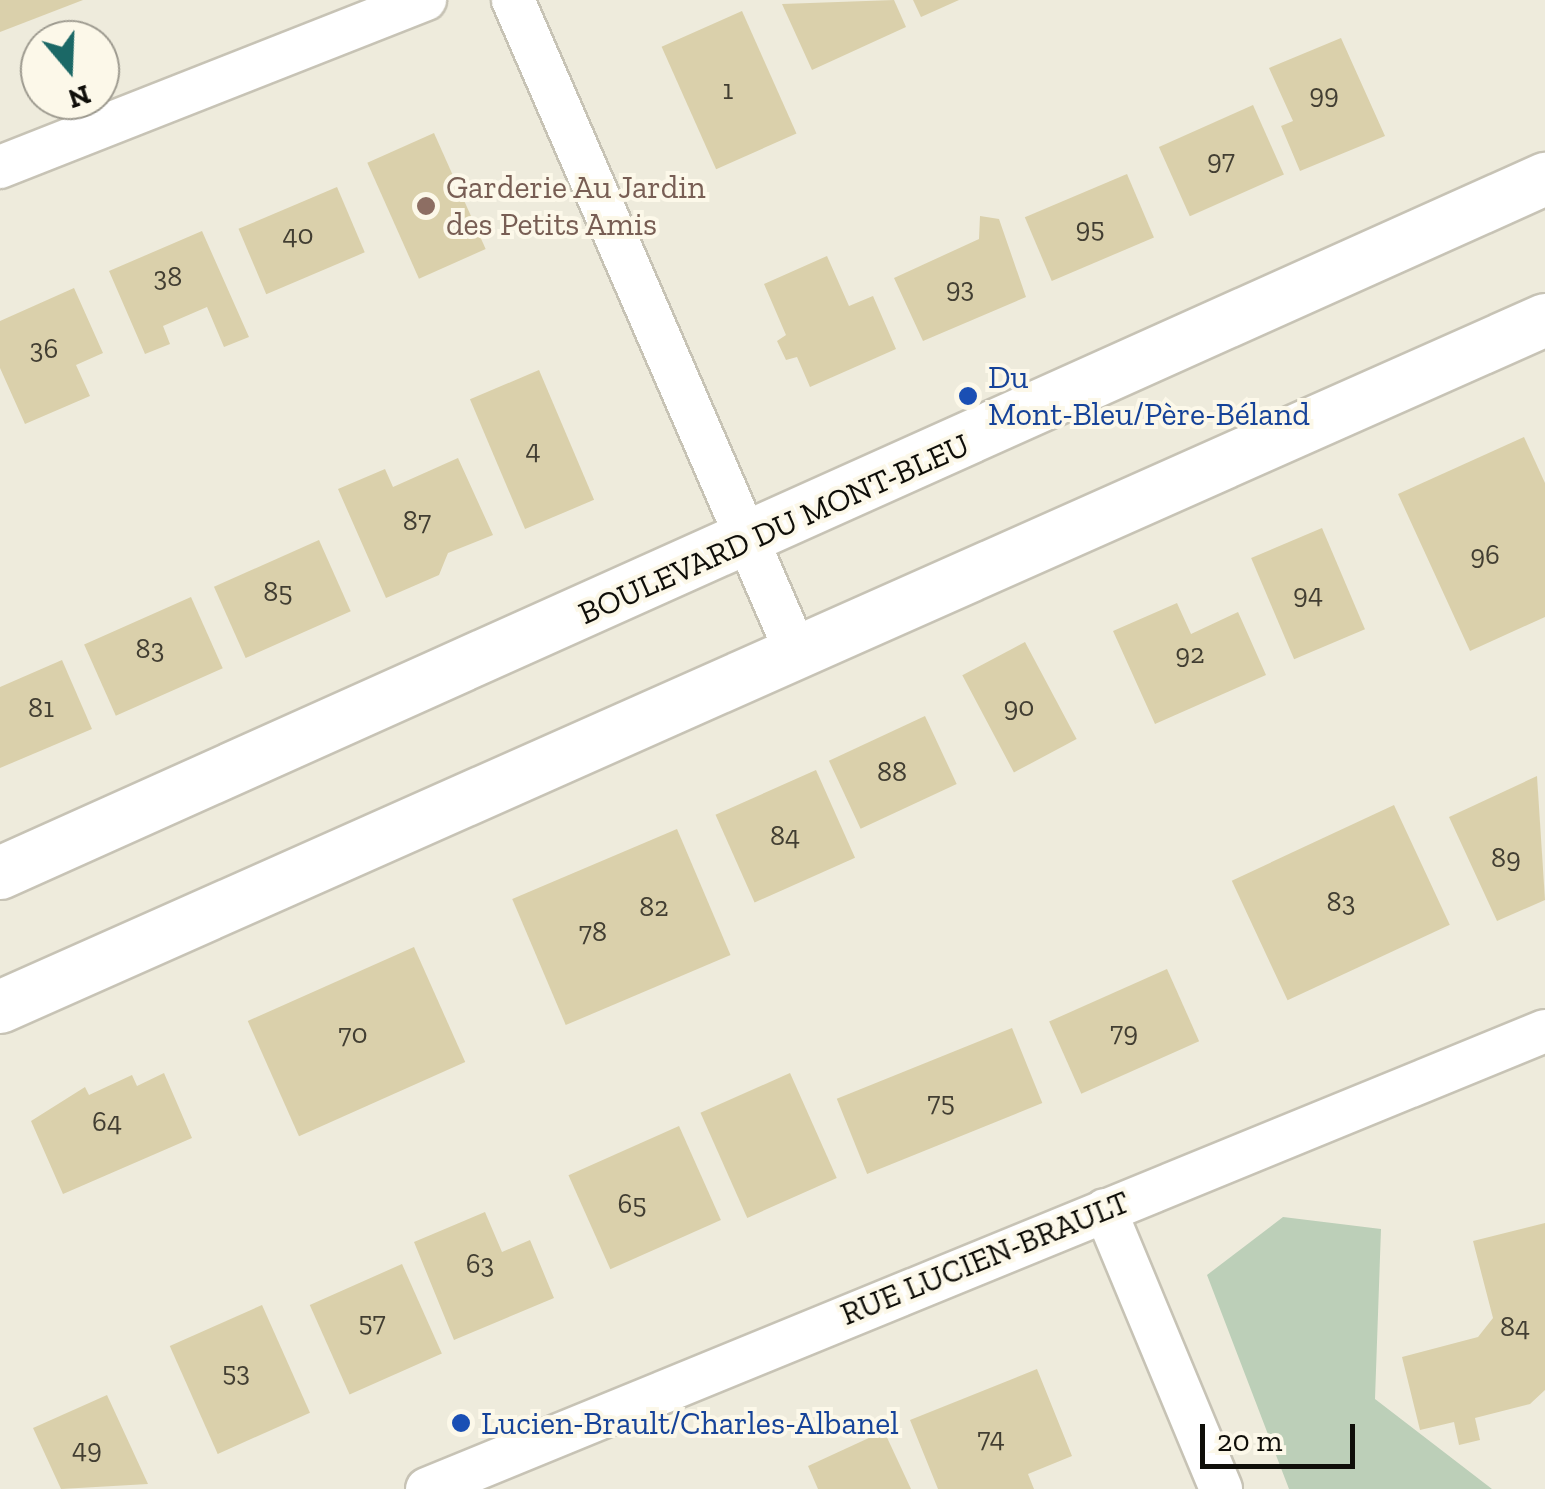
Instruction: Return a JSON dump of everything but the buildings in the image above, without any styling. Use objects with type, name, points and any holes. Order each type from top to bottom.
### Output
[{"type":"street","points":[[0,167],[425,0]]},
{"type":"street","points":[[512,0],[796,654]]},
{"type":"street","name":"BOULEVARD DU MONT-BLEU","points":[[0,873],[748,541],[1545,179]]},
{"type":"street","points":[[0,1007],[1545,320]]},
{"type":"street","name":"RUE LUCIEN-BRAULT","points":[[427,1489],[1545,1031]]},
{"type":"street","points":[[1105,1210],[1221,1489]]},
{"type":"green space","points":[[1283,1217],[1381,1229],[1375,1399],[1492,1489],[1289,1489],[1207,1275]]},
{"type":"place","name":"Garderie Au Jardin des Petits Amis","points":[[426,206]]},
{"type":"place","name":"Du Mont-Bleu/Père-Béland","points":[[968,396]]},
{"type":"place","name":"Lucien-Brault/Charles-Albanel","points":[[461,1423]]}]
